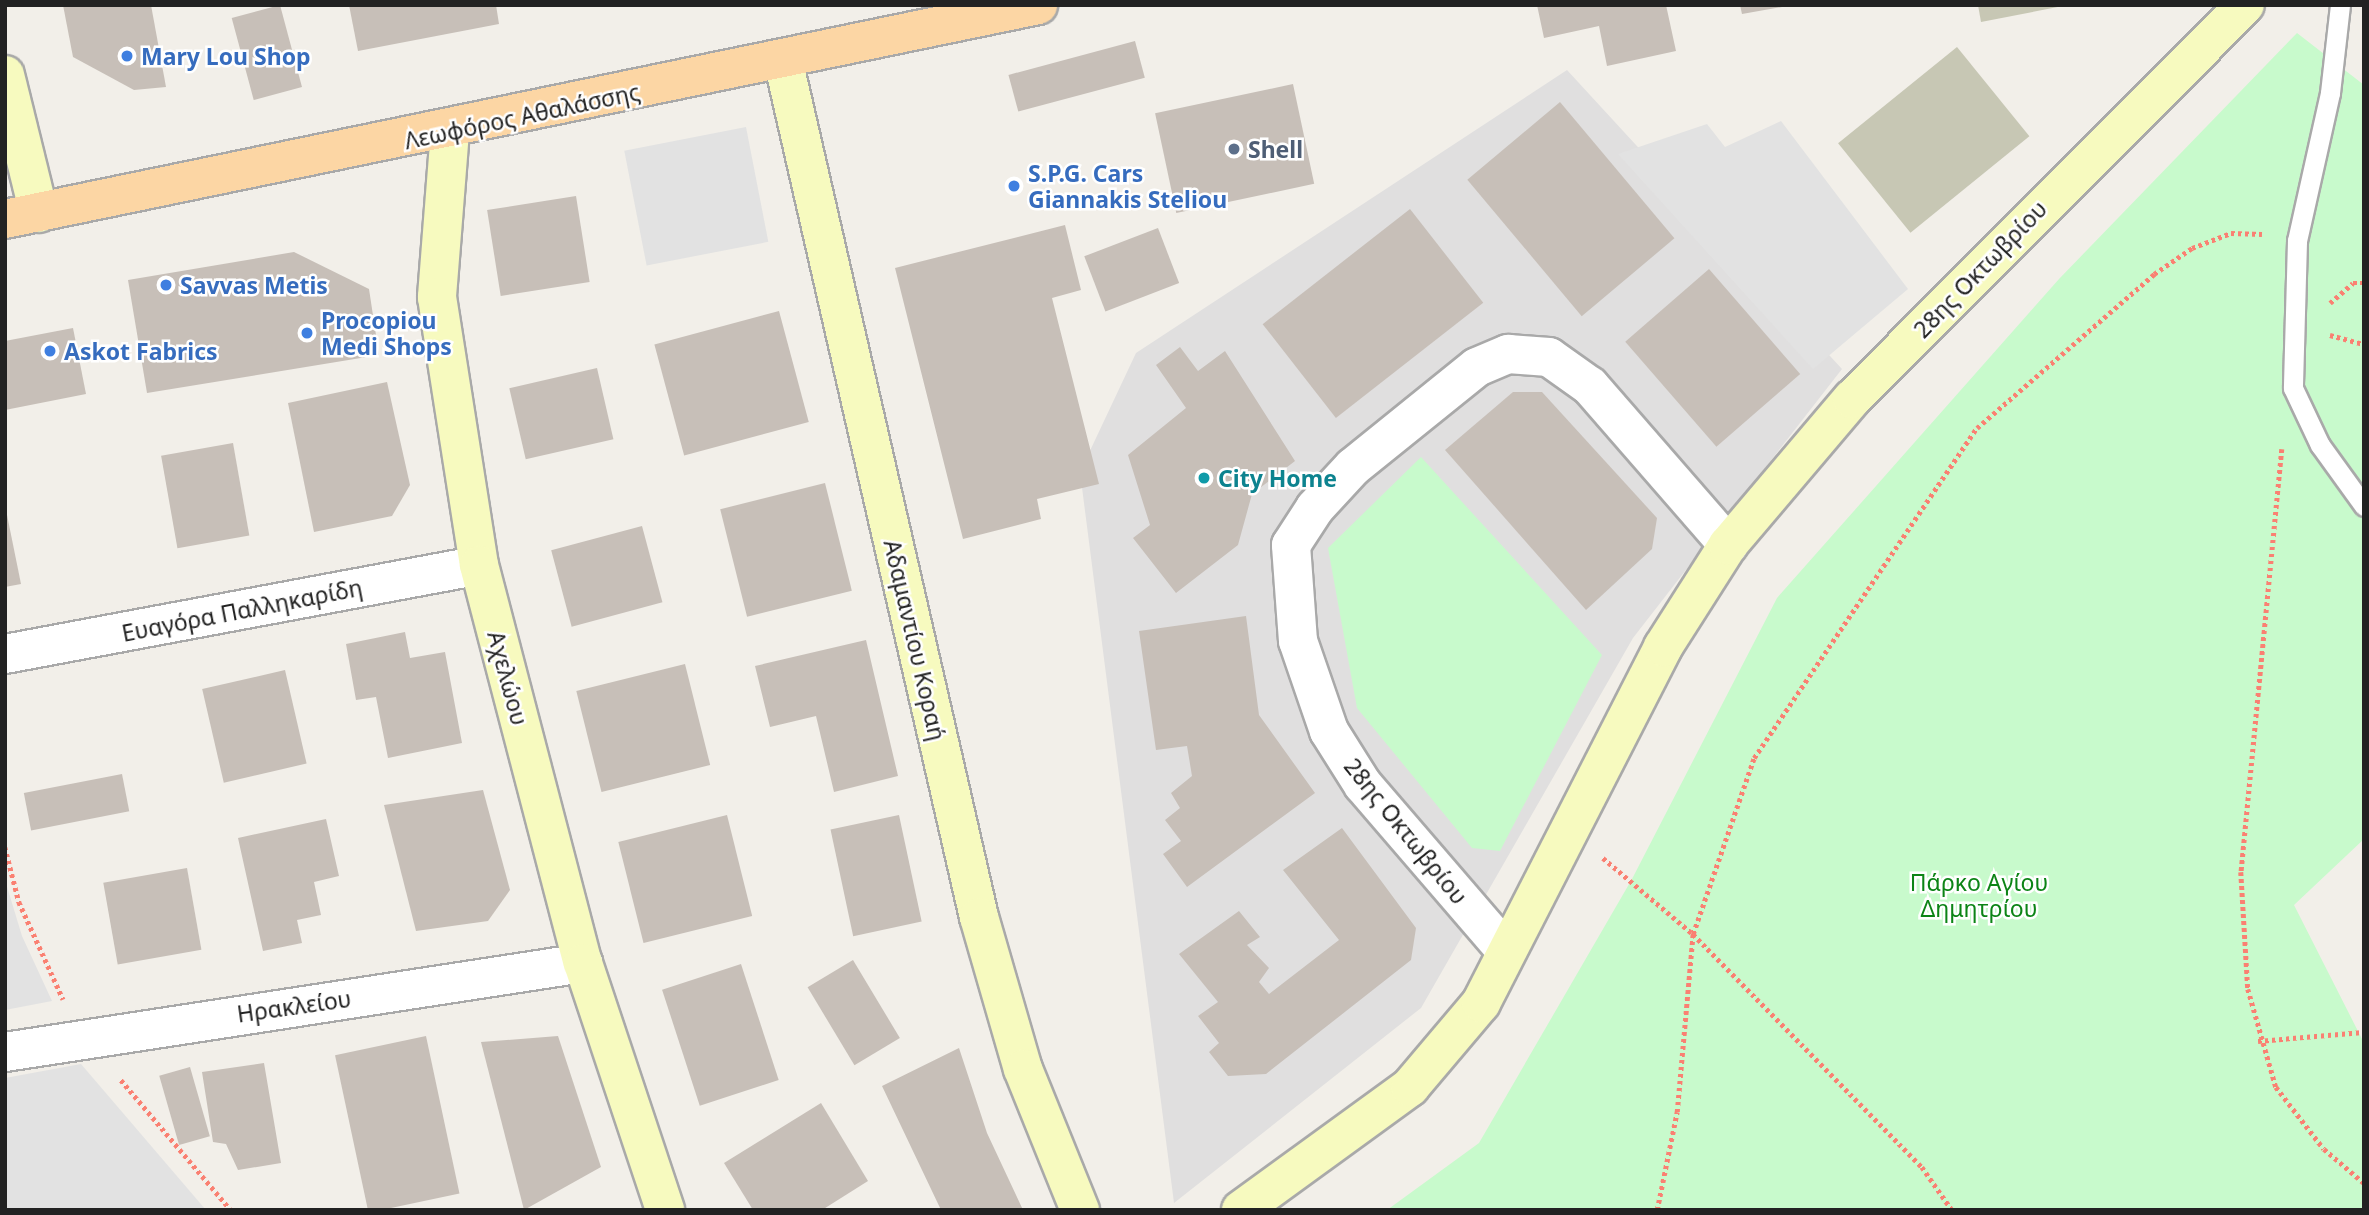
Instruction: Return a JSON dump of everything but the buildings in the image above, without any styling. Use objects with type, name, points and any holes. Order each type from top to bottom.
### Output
[{"type":"main road","name":"Λεωφόρος Αθαλάσσης","points":[[22,216],[450,131],[1038,5]]},
{"type":"street","name":"28ης Οκτωβρίου","points":[[1241,1210],[1410,1087],[1481,1003],[1663,647],[1728,545],[1852,399],[2245,5]]},
{"type":"street","name":"Αδαμαντίου Κοραή","points":[[783,61],[979,917],[1023,1069],[1080,1210]]},
{"type":"street","points":[[5,75],[22,216]]},
{"type":"street","name":"Αχελώου","points":[[450,131],[437,297],[479,565],[583,963],[665,1210]]},
{"type":"street","name":"28ης Οκτωβρίου","points":[[1506,951],[1363,785],[1329,731],[1298,641],[1292,545],[1315,508],[1353,467],[1477,367],[1508,354],[1549,357],[1590,386],[1728,545]]},
{"type":"street","name":"Ευαγόρα Παλληκαρίδη","points":[[5,654],[479,565]]},
{"type":"street","name":"Ηρακλείου","points":[[5,1052],[583,963]]},
{"type":"lane","points":[[2340,5],[2329,93],[2297,241],[2293,388],[2320,445],[2364,506]]},
{"type":"path","points":[[1657,1210],[1677,1112],[1693,934],[1754,758],[1977,428],[2048,361],[2192,248],[2231,233],[2297,241]]},
{"type":"path","points":[[2323,313],[2353,283],[2364,283]]},
{"type":"path","points":[[2325,334],[2364,344]]},
{"type":"path","points":[[2293,388],[2274,503],[2241,872],[2258,1041],[2276,1087],[2324,1149],[2364,1183]]},
{"type":"path","points":[[1570,830],[1693,934],[1922,1167],[1952,1210]]},
{"type":"path","points":[[5,847],[42,962],[85,1038],[231,1210]]},
{"type":"path","points":[[2258,1041],[2364,1032]]},
{"type":"shaded area","points":[[1978,5],[2068,5],[1981,22]]},
{"type":"shaded area","points":[[1957,47],[2029,136],[1910,233],[1838,143]]},
{"type":"shaded area","name":"City Home","points":[[1567,70],[1842,369],[1633,638],[1421,1008],[1174,1203],[1080,472],[1136,353]]},
{"type":"shaded area","points":[[1781,121],[1908,289],[1813,369],[1618,154],[1707,124],[1725,147]]},
{"type":"shaded area","points":[[746,127],[768,242],[647,266],[624,151]]},
{"type":"shaded area","points":[[5,880],[22,936],[52,1001],[5,1010]]},
{"type":"shaded area","points":[[81,1064],[206,1210],[5,1210],[5,1078]]},
{"type":"green space","name":"Πάρκο Αγίου Δημητρίου","points":[[2297,33],[2364,85],[2364,839],[2294,905],[2364,1043],[2364,1210],[1387,1210],[1479,1143],[1632,879],[1777,598],[2059,279]]},
{"type":"green space","points":[[1421,457],[1602,655],[1500,851],[1472,848],[1357,708],[1328,548]]},
{"type":"place","name":"Mary Lou Shop","points":[[127,56]]},
{"type":"place","name":"Shell","points":[[1234,149]]},
{"type":"place","name":"S.P.G. Cars Giannakis Steliou","points":[[1014,186]]},
{"type":"place","name":"Savvas Metis","points":[[166,285]]},
{"type":"place","name":"Procopiou Medi Shops","points":[[307,333]]},
{"type":"place","name":"Askot Fabrics","points":[[50,351]]},
{"type":"place","name":"City Home","points":[[1204,478]]}]
